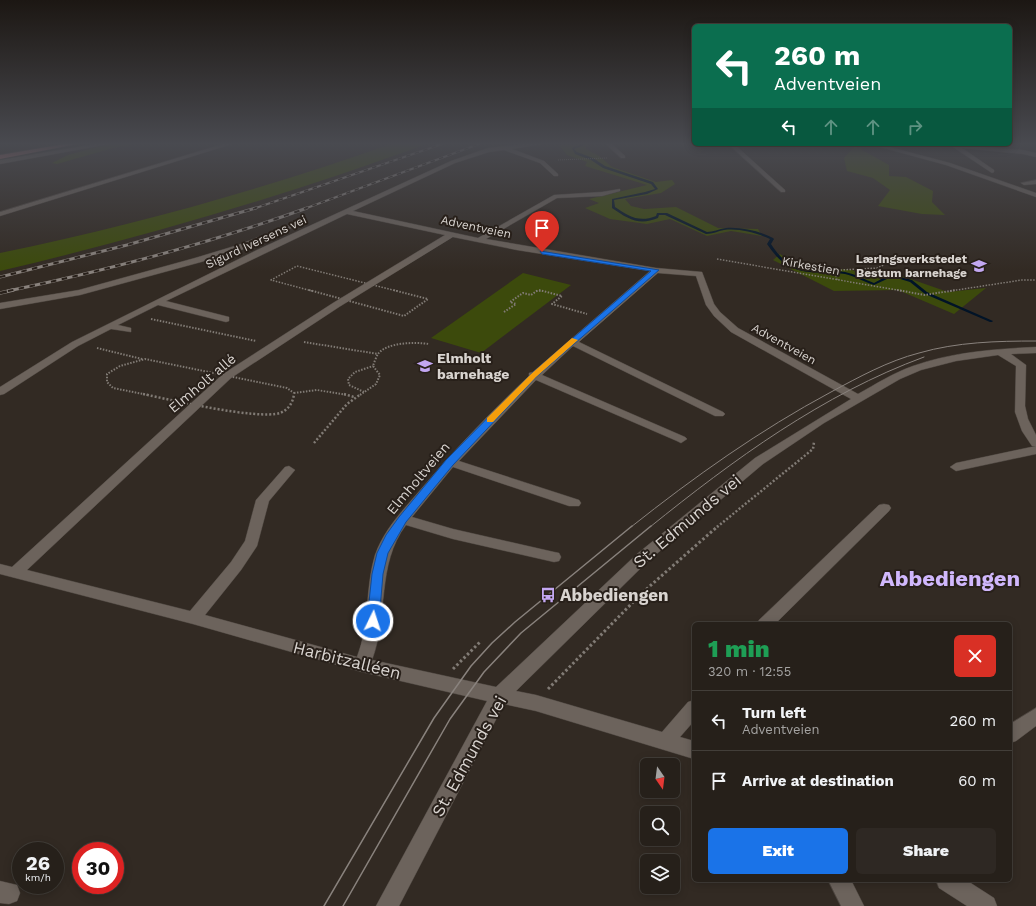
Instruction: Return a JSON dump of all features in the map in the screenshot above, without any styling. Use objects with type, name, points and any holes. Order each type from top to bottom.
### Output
[{"type":"street","points":[[0,214],[91,186]]},
{"type":"street","name":"Sigurd Iversens vei","points":[[0,392],[76,344],[109,326],[260,252],[402,186]]},
{"type":"street","points":[[778,186],[783,191]]},
{"type":"street","points":[[1011,186],[1036,195]]},
{"type":"street","points":[[479,240],[556,196],[602,194],[618,190]]},
{"type":"street","name":"Adventveien","points":[[348,212],[479,240],[554,254],[656,270],[699,274],[702,278],[705,297],[710,306],[727,324],[859,399]]},
{"type":"street","points":[[0,306],[80,292],[241,246],[304,221]]},
{"type":"street","name":"Elmholt allé","points":[[7,571],[227,376],[284,338],[452,234]]},
{"type":"street","points":[[241,246],[260,252]]},
{"type":"street","name":"Elmholtveien","points":[[362,664],[369,650],[372,636],[378,574],[382,553],[403,519],[450,462],[533,375],[656,270]]},
{"type":"street","points":[[157,302],[226,319]]},
{"type":"street","points":[[109,326],[128,330]]},
{"type":"street","points":[[572,342],[719,414]]},
{"type":"street","name":"St. Edmunds vei","points":[[387,906],[499,696],[642,558],[759,461],[820,421],[896,377],[938,361],[1000,352],[1036,350]]},
{"type":"street","points":[[1000,352],[1021,366],[1022,373],[1018,404],[1022,421],[1027,432],[1036,443]]},
{"type":"street","points":[[533,375],[681,439]]},
{"type":"street","points":[[956,467],[1036,450]]},
{"type":"street","points":[[450,462],[574,503]]},
{"type":"street","points":[[193,618],[236,566],[252,542],[263,500],[289,470]]},
{"type":"street","points":[[767,622],[884,508]]},
{"type":"street","points":[[403,519],[453,534],[554,558]]},
{"type":"street","name":"Harbitzalléen","points":[[7,571],[193,618],[362,664],[499,696],[536,703],[692,749]]},
{"type":"street","points":[[665,742],[692,710]]},
{"type":"street","points":[[1012,734],[1036,716]]},
{"type":"street","points":[[840,882],[853,906]]},
{"type":"street","points":[[950,882],[986,906]]},
{"type":"path","name":"Kirkestien","points":[[717,259],[925,295],[940,294],[1022,280],[1036,280]]},
{"type":"path","points":[[837,280],[836,276],[839,271],[877,268],[890,261]]},
{"type":"path","points":[[504,312],[516,304],[510,302],[523,293],[531,295],[538,290],[562,296],[552,304],[592,315],[589,318],[596,320]]},
{"type":"path","points":[[156,320],[274,345]]},
{"type":"path","points":[[284,338],[378,354],[398,344],[416,342],[429,344]]},
{"type":"path","points":[[101,349],[145,359]]},
{"type":"path","points":[[364,392],[352,388],[349,385],[348,379],[355,372],[373,366],[378,354]]},
{"type":"path","points":[[314,443],[347,404],[355,397],[376,384],[380,379],[380,375],[373,366]]},
{"type":"path","points":[[294,393],[319,389],[355,397]]},
{"type":"path","points":[[536,703],[606,627],[657,580],[744,504],[813,449],[814,438],[820,421]]},
{"type":"path","points":[[439,682],[481,641]]},
{"type":"green space","points":[[261,186],[306,186],[215,214],[108,244],[0,271],[0,253],[148,219]]},
{"type":"green space","points":[[642,186],[671,186],[661,193],[625,199],[631,206],[644,209],[676,207],[718,228],[758,229],[762,236],[731,231],[707,236],[670,219],[647,224],[610,219],[585,208],[599,203],[589,199]]},
{"type":"green space","points":[[885,186],[924,186],[933,191],[932,202],[945,215],[922,214],[878,206],[890,190]]},
{"type":"green space","points":[[780,254],[797,265],[852,270],[872,278],[899,275],[948,292],[986,288],[954,314],[898,290],[834,291],[773,260]]},
{"type":"green space","points":[[523,273],[571,285],[481,353],[431,338]]},
{"type":"waterway","points":[[655,186],[657,189],[646,193],[613,200],[613,207],[629,217],[645,221],[657,217],[658,214],[666,214],[706,233],[725,229],[755,232],[772,239],[769,244],[777,255],[792,267],[810,271],[846,274],[874,284],[886,278],[897,277],[911,281],[926,293],[991,321]]},
{"type":"tram line","points":[[631,527],[703,472],[753,438],[842,386],[874,370],[907,356],[948,346],[992,342],[1036,341]]},
{"type":"tram line","points":[[650,527],[714,477],[780,431],[815,409],[887,372],[924,357]]},
{"type":"tram line","points":[[324,906],[434,718],[471,666],[492,643],[515,622],[632,526]]},
{"type":"tram line","points":[[343,906],[450,719],[484,672],[521,633],[651,526]]},
{"type":"railway","points":[[255,208],[319,186]]},
{"type":"railway","points":[[304,209],[365,186]]},
{"type":"railway","points":[[0,277],[127,245],[255,208]]},
{"type":"railway","points":[[8,291],[159,255],[234,233],[307,208]]},
{"type":"railway","points":[[0,293],[13,290]]},
{"type":"slow traffic","points":[[490,420],[533,375],[574,340]]},
{"type":"place","name":"Læringsverkstedet Bestum barnehage","points":[[979,266]]},
{"type":"place","name":"Elmholt barnehage","points":[[425,366]]},
{"type":"place","name":"Abbediengen","points":[[548,595]]},
{"type":"district","name":"Abbediengen","points":[[950,578]]},
{"type":"route","points":[[373,621],[378,574],[382,553],[403,519],[450,462],[533,375],[656,270],[542,252]]}]
